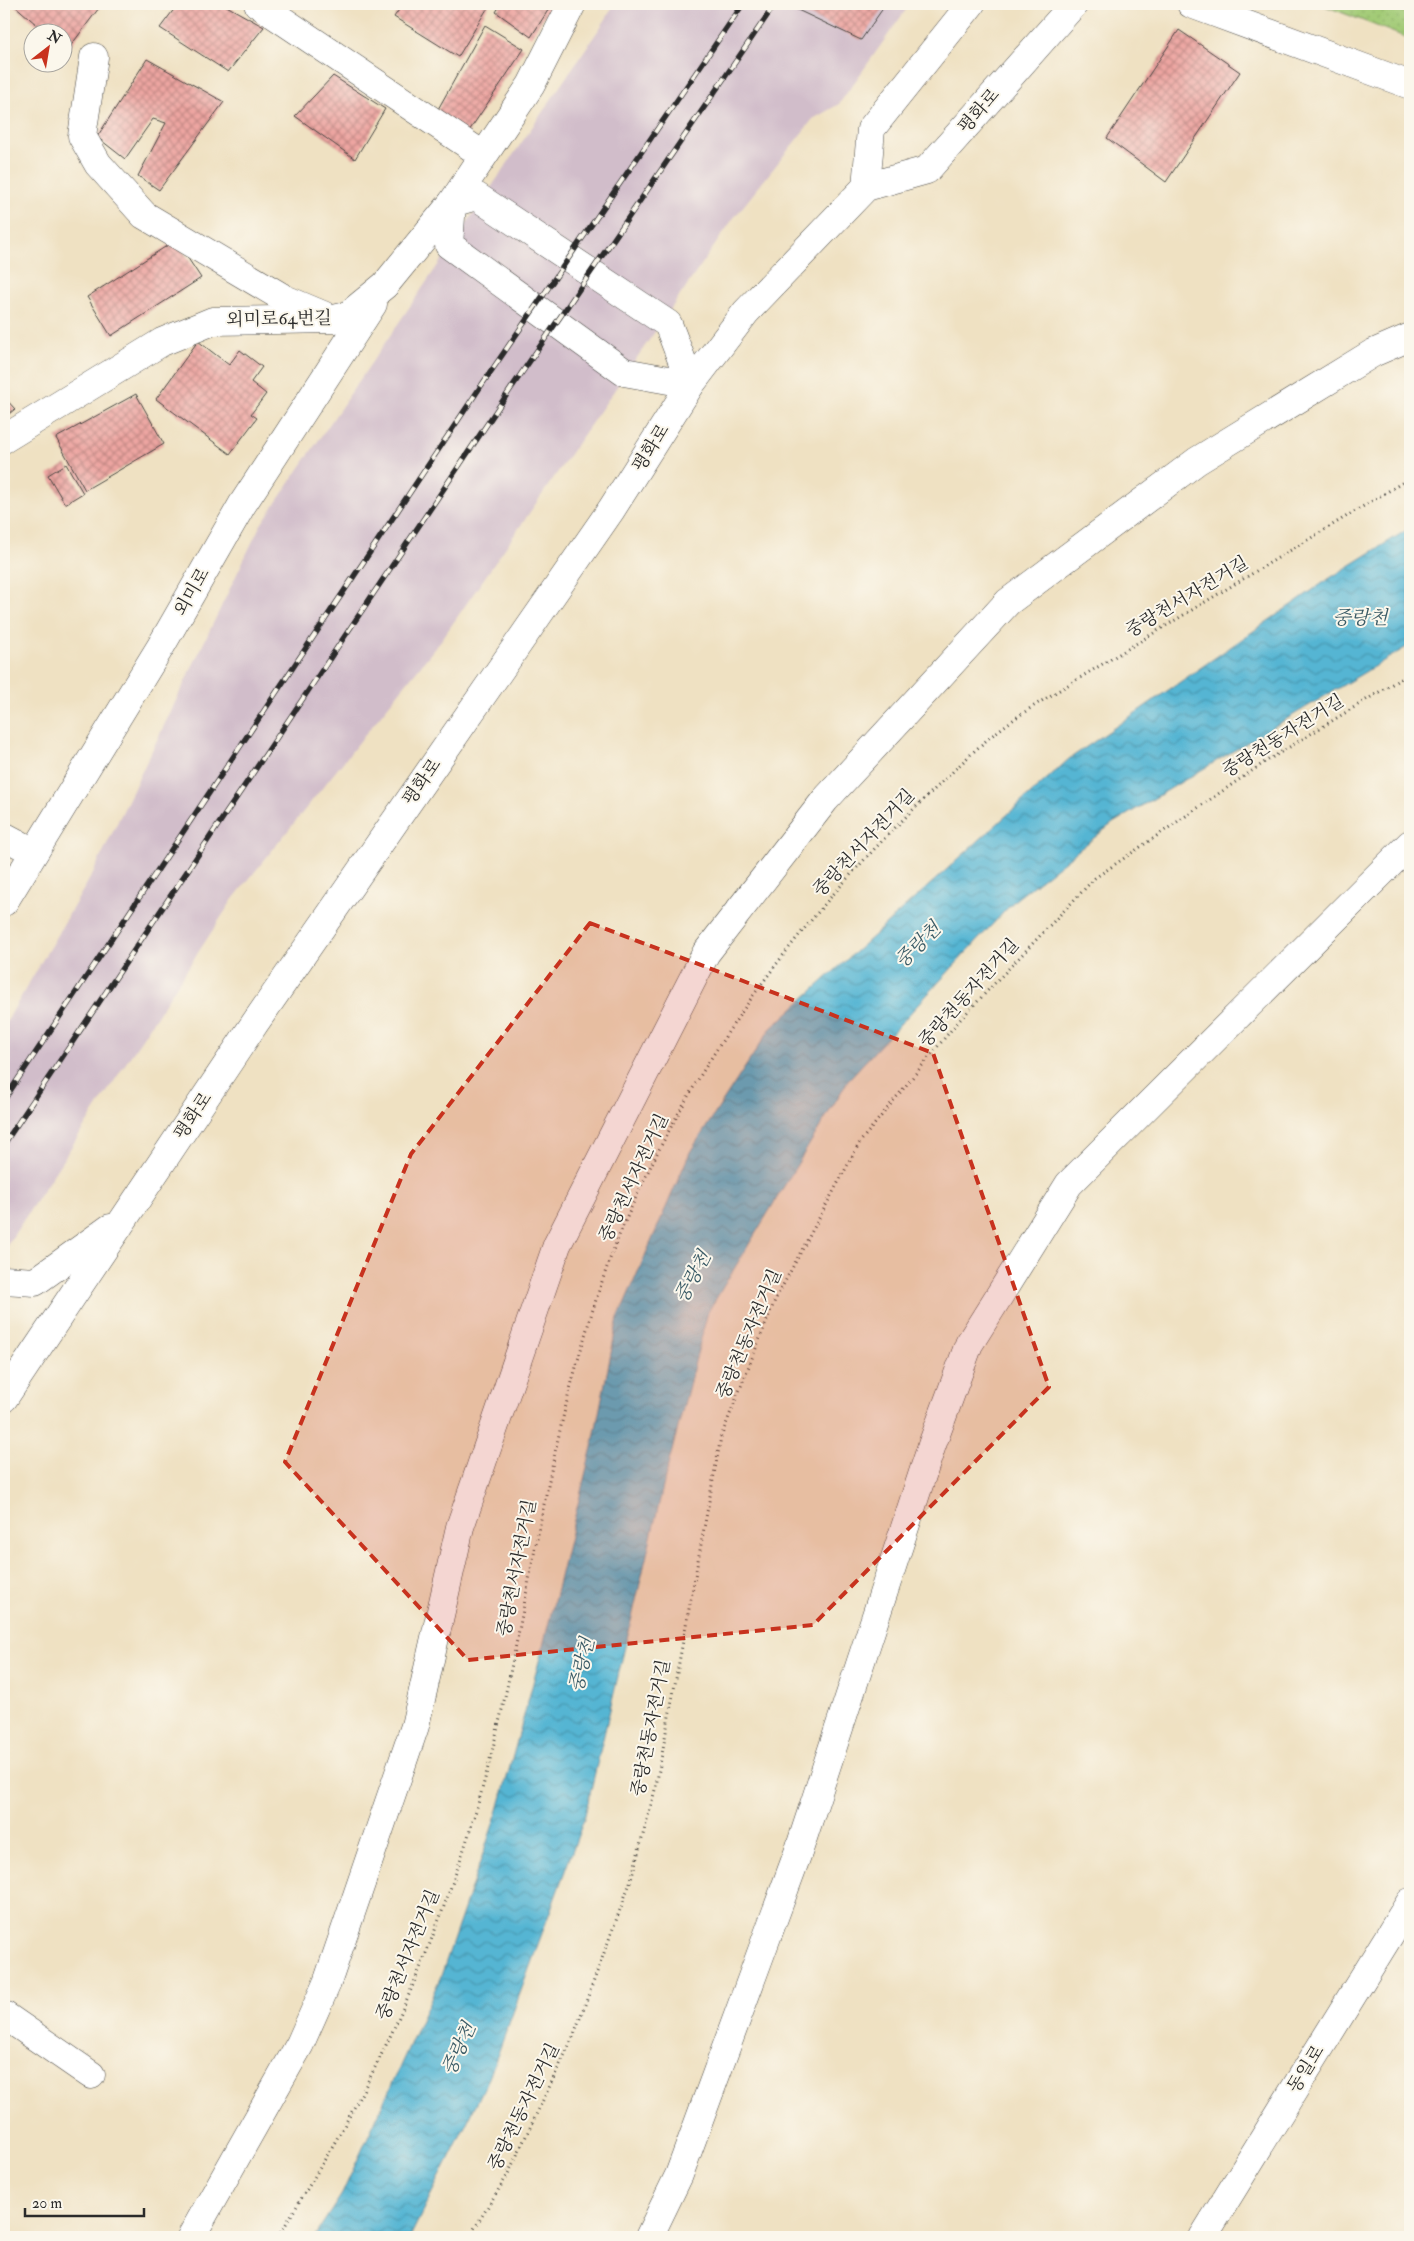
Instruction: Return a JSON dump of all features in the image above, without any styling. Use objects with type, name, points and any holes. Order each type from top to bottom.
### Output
[{"type":"street","points":[[258,4],[483,155]]},
{"type":"street","name":"외미로64번길","points":[[4,439],[162,342],[213,320],[334,319],[348,316],[385,285],[452,203],[531,85],[572,4]]},
{"type":"street","points":[[866,187],[871,129],[971,4]]},
{"type":"street","name":"평화로","points":[[4,1398],[261,1014],[611,510],[691,384],[746,312],[866,187],[927,170],[1074,4]]},
{"type":"street","points":[[1191,4],[1410,84]]},
{"type":"street","points":[[94,57],[82,136],[98,164],[144,215],[285,299],[334,319]]},
{"type":"street","points":[[476,196],[659,317],[668,324],[691,384],[624,372],[449,245],[452,203],[476,196]]},
{"type":"street","name":"외미로","points":[[4,902],[161,646],[242,506],[316,387],[385,285]]},
{"type":"street","points":[[191,2237],[300,2044],[327,1983],[415,1726],[460,1527],[557,1245],[706,953],[825,800],[1008,602],[1197,461],[1373,353],[1410,337]]},
{"type":"street","points":[[4,836],[34,852]]},
{"type":"street","points":[[649,2237],[679,2174],[799,1850],[932,1445],[969,1344],[1069,1184],[1410,844]]},
{"type":"street","points":[[4,1280],[35,1282],[123,1219]]},
{"type":"street","name":"동일로","points":[[1203,2237],[1410,1902]]},
{"type":"street","points":[[4,2014],[90,2075]]},
{"type":"path","name":"중랑천서자전거길","points":[[278,2237],[337,2140],[367,2084],[395,2025],[441,1913],[461,1858],[504,1702],[570,1388],[604,1280],[626,1218],[654,1159],[689,1096],[729,1033],[795,940],[876,847],[979,747],[1006,725],[1058,691],[1410,478]]},
{"type":"path","name":"중랑천동자전거길","points":[[469,2237],[507,2176],[574,2037],[631,1880],[656,1786],[721,1437],[775,1300],[860,1142],[956,1024],[1095,878],[1265,762],[1410,673]]},
{"type":"highlighted area","points":[[590,923],[933,1053],[1049,1387],[813,1625],[468,1660],[285,1462],[411,1154]]},
{"type":"shaded area","points":[[614,4],[910,4],[839,104],[813,119],[733,219],[442,639],[233,899],[4,1250],[4,1026],[93,873],[260,526],[606,19]]},
{"type":"green space","points":[[1324,4],[1410,4],[1410,39],[1325,6]]},
{"type":"water","name":"중랑천","points":[[1410,528],[1410,645],[1113,823],[1015,900],[849,1079],[708,1312],[667,1470],[584,1819],[489,2078],[410,2237],[314,2237],[342,2194],[441,1976],[498,1810],[541,1654],[593,1443],[618,1318],[690,1152],[770,1029],[1069,759],[1330,578]]},
{"type":"building","points":[[13,4],[102,4],[72,44],[72,22],[34,22]]},
{"type":"building","points":[[178,4],[223,4],[264,27],[228,72],[160,28]]},
{"type":"building","points":[[403,4],[490,4],[458,57],[394,17]]},
{"type":"building","points":[[501,4],[552,4],[531,37],[496,12]]},
{"type":"building","points":[[785,4],[886,4],[861,40]]},
{"type":"building","points":[[485,25],[524,49],[467,134],[437,111]]},
{"type":"building","points":[[1179,30],[1240,72],[1166,182],[1107,138]]},
{"type":"building","points":[[147,59],[224,102],[159,190],[138,176],[166,123],[153,119],[125,159],[97,137]]},
{"type":"building","points":[[333,76],[385,109],[355,159],[295,116]]},
{"type":"building","points":[[176,240],[201,278],[111,336],[87,297]]},
{"type":"building","points":[[198,341],[229,365],[240,350],[262,367],[251,382],[266,394],[251,414],[257,418],[230,454],[156,399]]},
{"type":"building","points":[[136,394],[164,444],[85,490],[56,438]]},
{"type":"building","points":[[4,397],[15,409],[4,418]]},
{"type":"building","points":[[66,464],[83,493],[65,504],[48,475]]},
{"type":"railway","points":[[4,1100],[483,383],[743,4]]},
{"type":"railway","points":[[4,1144],[512,387],[771,10]]}]
